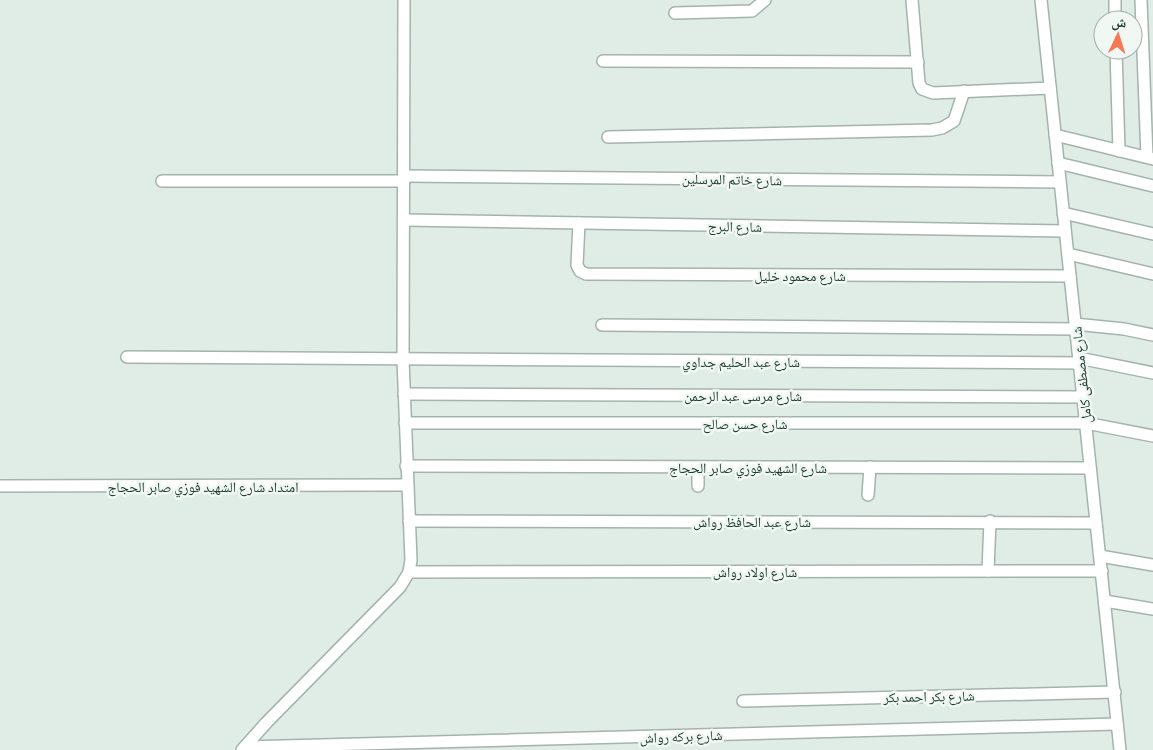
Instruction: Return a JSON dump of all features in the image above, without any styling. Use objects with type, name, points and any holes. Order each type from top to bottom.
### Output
[{"type":"street","points":[[244,749],[267,722],[400,587],[409,572],[411,560],[406,485],[403,360],[404,0]]},
{"type":"street","points":[[675,13],[752,11],[765,0]]},
{"type":"street","points":[[912,0],[919,83],[922,89],[933,92],[1050,88]]},
{"type":"street","name":"شارع مصطفى كامل","points":[[1042,0],[1120,750]]},
{"type":"street","points":[[1055,135],[1150,158],[1142,0]]},
{"type":"street","points":[[1116,60],[1119,151]]},
{"type":"street","points":[[603,61],[918,62]]},
{"type":"street","points":[[608,137],[932,130],[942,128],[954,121],[964,91]]},
{"type":"street","points":[[1058,163],[1153,186]]},
{"type":"street","name":"شارع خاتم المرسلين","points":[[162,181],[404,178],[1060,182]]},
{"type":"street","points":[[1063,213],[1153,234]]},
{"type":"street","name":"شارع البرج","points":[[404,220],[1065,231]]},
{"type":"street","name":"شارع محمود خليل","points":[[578,223],[577,265],[580,271],[586,274],[1070,276]]},
{"type":"street","points":[[1068,254],[1153,274]]},
{"type":"street","points":[[602,325],[1075,326],[1124,329],[1153,335]]},
{"type":"street","name":"شارع عبد الحليم جداوي","points":[[127,358],[1079,360],[1153,373]]},
{"type":"street","name":"شارع مرسى عبد الرحمن","points":[[404,394],[1083,397]]},
{"type":"street","name":"شارع حسن صالح","points":[[404,423],[1086,422],[1153,436]]},
{"type":"street","name":"شارع الشهيد فوزي صابر الحجاج","points":[[406,466],[1090,468]]},
{"type":"street","points":[[698,467],[698,486]]},
{"type":"street","points":[[868,495],[870,467]]},
{"type":"street","name":"امتداد شارع الشهيد فوزي صابر الحجاج","points":[[0,486],[406,485]]},
{"type":"street","name":"شارع عبد الحافظ رواش","points":[[409,521],[990,521],[1096,524]]},
{"type":"street","points":[[988,571],[990,521]]},
{"type":"street","points":[[1100,556],[1153,566]]},
{"type":"street","name":"شارع اولاد رواش","points":[[409,572],[1102,571]]},
{"type":"street","points":[[1105,601],[1153,609]]},
{"type":"street","name":"شارع بكر احمد بكر","points":[[743,701],[1114,692]]},
{"type":"street","name":"شارع بركه رواش","points":[[244,749],[1117,724]]}]
